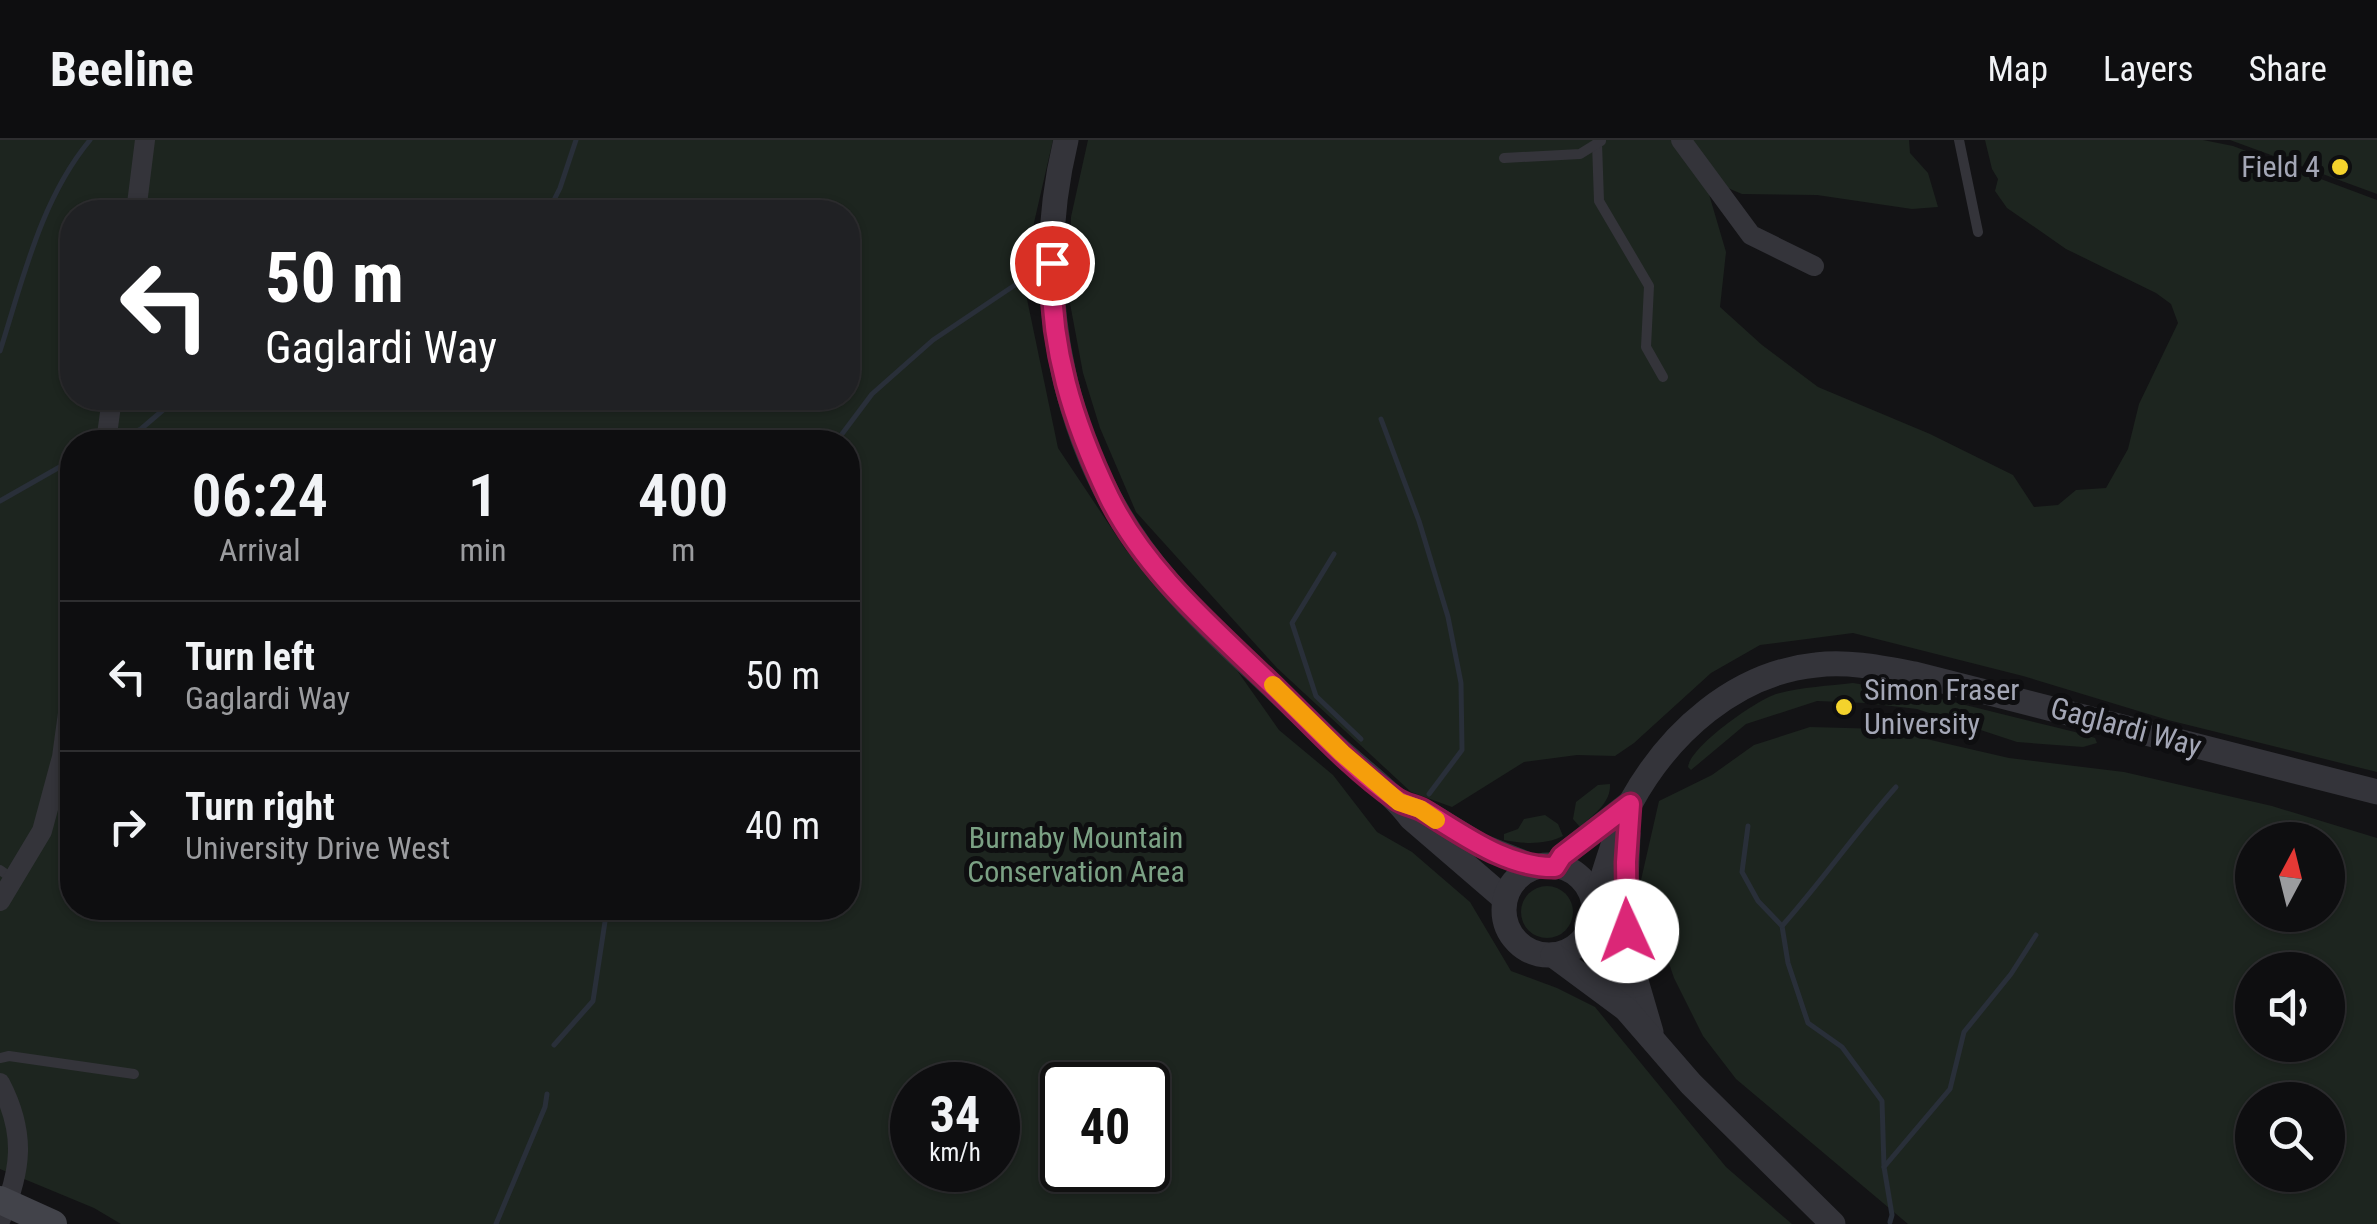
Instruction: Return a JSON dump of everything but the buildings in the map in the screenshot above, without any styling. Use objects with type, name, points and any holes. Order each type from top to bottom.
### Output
[{"type":"main road","points":[[2,1208],[53,1224]]},
{"type":"street","points":[[138,200],[145,140]]},
{"type":"street","points":[[1066,140],[1053,229],[1051,296],[1056,343],[1070,406],[1110,499],[1167,581],[1342,753],[1505,900]]},
{"type":"street","points":[[1681,140],[1750,236],[1814,266]]},
{"type":"street","name":"Gaglardi Way","points":[[1594,910],[1630,804],[1657,764],[1712,705],[1750,684],[1794,668],[1843,664],[1915,674],[2377,792]]},
{"type":"street","points":[[0,900],[6,875],[42,831],[60,765]]},
{"type":"street","points":[[1399,802],[1420,809],[1479,845],[1580,878],[1626,1009]]},
{"type":"street","points":[[1630,804],[1625,905],[1629,956],[1654,1041]]},
{"type":"street","name":"Gaglardi Way","points":[[1545,867],[1630,804]]},
{"type":"street","points":[[1545,867],[1515,879],[1505,900],[1508,927],[1515,939],[1526,948],[1553,954],[1568,952],[1590,932],[1594,910]]},
{"type":"street","points":[[1553,954],[1626,1009],[1690,1084],[1832,1224]]},
{"type":"street","points":[[0,1083],[17,1119],[19,1133],[15,1172],[2,1208]]},
{"type":"lane","points":[[1959,140],[1978,232]]},
{"type":"lane","points":[[1504,158],[1580,154],[1599,142]]},
{"type":"lane","points":[[1599,142],[1599,200],[1649,286],[1646,346],[1663,378]]},
{"type":"lane","points":[[0,1058],[9,1056],[134,1074]]},
{"type":"green space","name":"Burnaby Mountain Conservation Area","points":[[0,140],[1053,140],[1022,275],[1058,448],[1126,550],[1217,642],[1279,730],[1333,775],[1377,832],[1412,852],[1470,902],[1511,971],[1595,1007],[1726,1167],[1792,1224],[121,1224],[94,1208],[0,1169]]},
{"type":"green space","points":[[1088,140],[1685,140],[1701,167],[1726,252],[1720,307],[1818,387],[1930,434],[2013,475],[2034,507],[2058,505],[2076,490],[2106,488],[2128,449],[2139,404],[2178,323],[2171,304],[2156,293],[2066,249],[2007,208],[1995,191],[1998,179],[1985,140],[2203,140],[2233,146],[2377,200],[2377,772],[2168,720],[2023,676],[1853,633],[1760,645],[1711,673],[1615,756],[1577,755],[1524,762],[1452,807],[1411,792],[1277,668],[1136,512],[1100,428],[1083,373],[1069,298],[1071,217]]},
{"type":"green space","points":[[1692,140],[1909,140],[1910,153],[1928,173],[1938,207],[1912,209],[1817,195],[1742,194],[1716,183]]},
{"type":"green space","name":"Field 4","points":[[2230,140],[2377,140],[2377,194]]},
{"type":"green space","points":[[1853,683],[1917,693],[2075,732],[2095,738],[2097,743],[2083,747],[2017,742],[1917,709],[1817,701],[1746,724],[1691,770],[1688,767],[1712,737],[1766,698]]},
{"type":"green space","points":[[1810,727],[1883,729],[2009,758],[2124,772],[2324,822],[2235,822],[2235,932],[2345,932],[2345,828],[2377,838],[2377,1224],[1908,1224],[1736,1079],[1703,1036],[1674,978],[1641,880],[1659,801],[1712,775],[1754,745]]},
{"type":"green space","points":[[1610,784],[1605,803],[1580,827],[1573,819],[1576,802],[1598,785]]},
{"type":"green space","points":[[1545,815],[1558,824],[1563,836],[1534,843],[1504,840],[1504,834],[1518,829],[1524,819]]},
{"type":"green space","points":[[1547,886],[1565,894],[1573,912],[1565,930],[1547,938],[1529,930],[1521,912],[1529,894]]},
{"type":"waterway","points":[[0,351],[46,214],[90,140]]},
{"type":"waterway","points":[[554,200],[576,140]]},
{"type":"waterway","points":[[860,410],[872,394],[933,340],[1015,285]]},
{"type":"waterway","points":[[139,430],[163,410]]},
{"type":"waterway","points":[[845,430],[860,410]]},
{"type":"waterway","points":[[1381,419],[1419,521],[1448,617],[1461,683],[1462,750],[1429,794]]},
{"type":"waterway","points":[[0,501],[60,467]]},
{"type":"waterway","points":[[1334,554],[1292,623],[1316,696],[1361,739]]},
{"type":"waterway","points":[[1782,926],[1896,787]]},
{"type":"waterway","points":[[1748,826],[1742,872],[1758,901],[1782,926],[1788,963],[1808,1023],[1842,1047],[1882,1101],[1890,1222]]},
{"type":"waterway","points":[[554,1045],[593,1001],[605,920]]},
{"type":"waterway","points":[[1884,1167],[1950,1089],[1964,1032],[2011,974],[2036,935]]},
{"type":"waterway","points":[[496,1224],[547,1094]]},
{"type":"slow traffic","points":[[1273,685],[1399,802],[1436,820]]},
{"type":"place","name":"Field 4","points":[[2340,167]]},
{"type":"place","name":"Simon Fraser University","points":[[1844,707]]},
{"type":"route","points":[[1052,263],[1056,343],[1070,406],[1110,499],[1167,581],[1342,753],[1399,802],[1420,809],[1479,845],[1534,867],[1555,867],[1562,856],[1630,804],[1627,931]]}]
